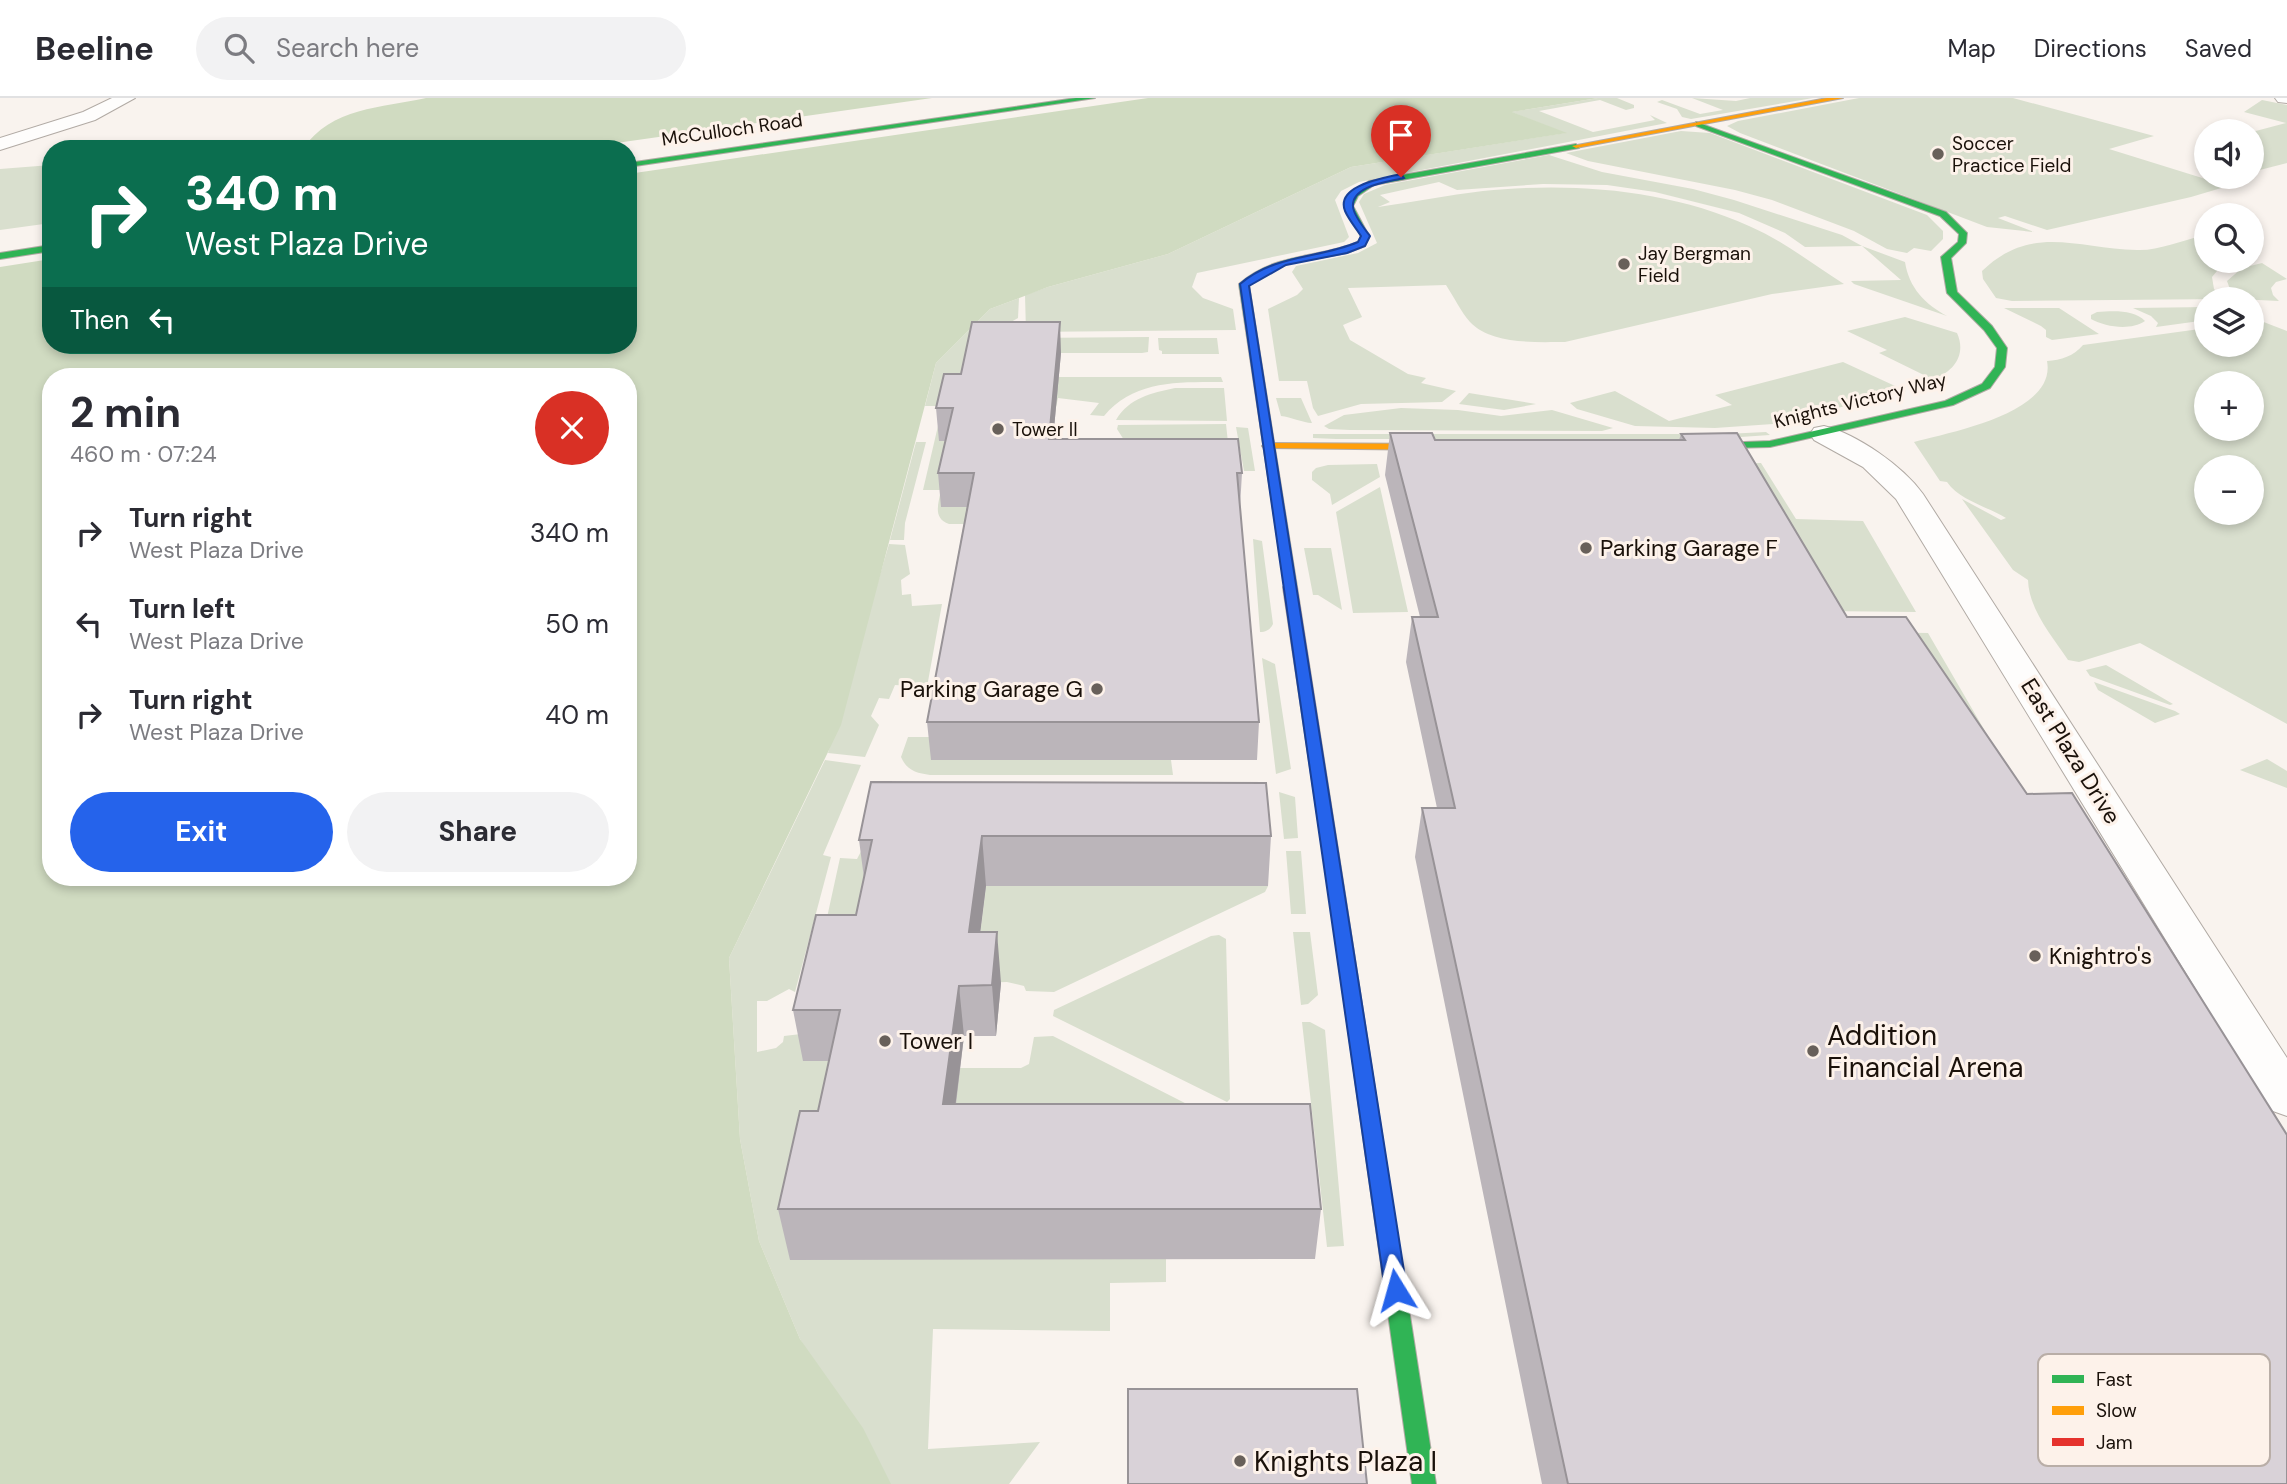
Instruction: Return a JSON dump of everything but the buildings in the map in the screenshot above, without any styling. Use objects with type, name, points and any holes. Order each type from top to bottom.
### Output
[{"type":"street","points":[[0,144],[89,116],[125,98]]},
{"type":"street","name":"McCulloch Road","points":[[637,150],[1000,98]]},
{"type":"street","name":"McCulloch Road","points":[[637,164],[1091,98]]},
{"type":"street","points":[[1424,1484],[1381,1183],[1244,284],[1283,262],[1347,250],[1362,244],[1365,236],[1348,209],[1349,200],[1356,191],[1372,183],[1839,98]]},
{"type":"street","points":[[0,128],[24,118]]},
{"type":"street","name":"Knights Victory Way","points":[[1676,447],[1729,448],[1770,444],[1824,434],[1949,402],[1986,386],[2000,367],[2002,348],[1988,328],[1952,293],[1946,257],[1962,243],[1963,233],[1943,214],[1698,123]]},
{"type":"street","points":[[0,239],[42,233]]},
{"type":"street","points":[[0,256],[42,249]]},
{"type":"street","name":"East Plaza Drive","points":[[1824,434],[1873,461],[1908,494],[2287,1097]]},
{"type":"street","points":[[1268,446],[1461,447]]},
{"type":"green space","points":[[426,98],[932,98],[637,140],[311,140],[328,125],[343,117],[375,107]]},
{"type":"green space","points":[[1148,98],[1598,98],[1512,112],[1567,133],[1351,167],[1168,254],[1048,287],[990,309],[936,363],[841,725],[729,958],[740,1139],[759,1241],[800,1339],[863,1428],[891,1484],[0,1484],[0,267],[42,260],[42,354],[637,354],[637,173]]},
{"type":"green space","points":[[1598,98],[1617,98],[1634,105],[1634,108],[1626,110],[1600,100],[1539,111],[1593,132],[1655,120],[1650,115],[1667,123],[1359,182],[1341,191],[1335,200],[1349,237],[1344,242],[1197,273],[1192,287],[1203,298],[1233,309],[1236,330],[1026,332],[1025,295],[1168,254],[1351,167],[1565,133],[1511,112]]},
{"type":"green space","points":[[1692,98],[1736,101],[1750,98],[1813,98],[1691,119],[1682,117],[1677,109],[1657,102],[1662,100],[1700,114],[1723,110]]},
{"type":"green space","name":"Soccer Practice Field","points":[[1859,98],[2013,98],[2154,136],[2109,149],[2194,175],[2194,189],[2218,189],[2047,230],[2005,216],[1998,218],[2034,232],[1987,227],[1727,126],[1738,121]]},
{"type":"green space","points":[[2262,100],[2287,105],[2287,163],[2264,169],[2264,129],[2286,123],[2244,112]]},
{"type":"green space","points":[[1681,131],[1710,133],[1927,215],[1943,231],[1943,239],[1931,251],[1914,248],[1907,253],[1887,249],[1854,231],[1772,200],[1735,190],[1588,161],[1566,153]]},
{"type":"green space","name":"Jay Bergman Field","points":[[1549,155],[1602,172],[1693,189],[1734,200],[1842,235],[1862,246],[1805,247],[1785,233],[1739,213],[1655,192],[1607,185],[1543,184],[1457,190],[1439,182],[1380,195],[1390,202],[1378,207],[1516,188],[1584,188],[1652,196],[1686,204],[1749,226],[1786,246],[1844,284],[1772,294],[1565,342],[1515,341],[1490,335],[1470,322],[1446,285],[1348,288],[1362,317],[1343,325],[1350,340],[1408,374],[1426,378],[1421,383],[1456,391],[1442,402],[1361,404],[1318,416],[1313,408],[1307,381],[1279,381],[1268,309],[1297,295],[1303,289],[1292,272],[1296,266],[1358,253],[1377,243],[1359,202],[1364,194],[1385,185]]},
{"type":"green space","points":[[42,166],[42,224],[0,230],[0,169]]},
{"type":"green space","points":[[2194,238],[2194,273],[2215,273],[2212,277],[2214,287],[2194,287],[2194,299],[2012,301],[1996,298],[1983,279],[1982,271],[2001,256],[2019,247],[2037,243],[2056,242],[2145,250]]},
{"type":"green space","points":[[1862,246],[1905,262],[1910,280],[1919,294],[1947,316],[1854,284],[1851,281],[1901,280]]},
{"type":"green space","points":[[2264,264],[2287,279],[2276,282],[2271,288],[2279,301],[2264,300],[2264,287],[2229,287],[2227,281],[2236,273],[2264,273]]},
{"type":"green space","points":[[1019,298],[1018,318],[1011,322],[942,406],[925,406],[936,363],[990,309]]},
{"type":"green space","points":[[2194,307],[2194,322],[2156,327],[2158,323],[2151,316],[2133,308]]},
{"type":"green space","points":[[2004,308],[2059,308],[2099,334],[2052,340],[2046,337],[2046,330],[2041,326]]},
{"type":"green space","points":[[2097,312],[2135,314],[2145,321],[2132,326],[2111,326],[2091,319],[2091,315]]},
{"type":"green space","points":[[1905,317],[1957,333],[1960,341],[1959,356],[1952,368],[1932,379],[1879,353],[1887,350],[1847,331]]},
{"type":"green space","points":[[2264,322],[2287,331],[2287,724],[2140,643],[2079,662],[2068,660],[2032,602],[2028,580],[2013,570],[1962,499],[2001,520],[2006,518],[1958,494],[1947,482],[1940,481],[1914,442],[1975,426],[2019,407],[2036,394],[2046,379],[2047,361],[2067,357],[2083,345],[2194,330],[2194,357],[2264,357]]},
{"type":"green space","points":[[1149,337],[1148,352],[1142,353],[1023,353],[1026,338]]},
{"type":"green space","points":[[1158,338],[1217,338],[1219,354],[1162,354]]},
{"type":"green space","points":[[1843,362],[1906,391],[1773,424],[1715,428],[1635,426],[1577,409],[1570,403],[1615,391],[1669,421],[1732,405],[1715,395]]},
{"type":"green space","points":[[1037,377],[1221,377],[1223,382],[1174,383],[1143,389],[1116,404],[1104,416],[1090,415],[1099,403],[1058,398],[1055,412]]},
{"type":"green space","points":[[1175,388],[1224,388],[1227,421],[1116,420],[1127,406],[1134,402]]},
{"type":"green space","points":[[1469,393],[1536,404],[1504,410],[1459,404]]},
{"type":"green space","points":[[1276,398],[1301,398],[1312,423],[1281,416]]},
{"type":"green space","points":[[1401,408],[1458,410],[1501,416],[1552,410],[1613,428],[1602,431],[1350,430],[1329,429],[1324,426],[1344,415]]},
{"type":"green space","points":[[1226,424],[1230,461],[1124,440],[1117,429],[1118,425]]},
{"type":"green space","points":[[938,426],[965,441],[1151,507],[1153,524],[949,524],[939,515],[941,490],[923,490]]},
{"type":"green space","points":[[1236,427],[1248,428],[1255,471],[1244,471]]},
{"type":"green space","points":[[1766,432],[1770,435],[1711,439],[1313,438],[1313,434]]},
{"type":"green space","points":[[916,442],[926,442],[905,523],[904,540],[890,540]]},
{"type":"green space","points":[[1761,463],[1796,519],[1863,521],[1916,612],[1822,611],[1736,464]]},
{"type":"green space","points":[[1377,464],[1380,477],[1332,505],[1330,494],[1312,480],[1312,472],[1316,468],[1328,465]]},
{"type":"green space","points":[[1380,487],[1408,612],[1353,613],[1336,512]]},
{"type":"green space","points":[[1253,539],[1262,541],[1273,624],[1262,632],[1260,632]]},
{"type":"green space","points":[[889,544],[905,545],[910,574],[901,580],[902,595],[911,594],[912,606],[942,604],[927,687],[895,685],[889,699],[879,698],[871,716],[879,725],[865,757],[828,753]]},
{"type":"green space","points":[[1304,548],[1331,548],[1342,610],[1318,595],[1313,595]]},
{"type":"green space","points":[[1865,632],[1928,633],[1985,731],[1952,730]]},
{"type":"green space","points":[[1262,658],[1275,664],[1291,769],[1276,774]]},
{"type":"green space","points":[[2106,665],[2173,704],[2090,676],[2086,670]]},
{"type":"green space","points":[[2094,682],[2180,714],[2155,723],[2098,690]]},
{"type":"green space","points":[[908,737],[935,737],[932,760],[1171,760],[1173,775],[930,775],[913,770],[903,762],[901,757]]},
{"type":"green space","points":[[2267,759],[2287,771],[2287,788],[2240,770]]},
{"type":"green space","points":[[825,760],[861,765],[823,855],[831,857],[795,992],[789,989],[767,1001],[757,1001],[757,1052],[776,1048],[783,1042],[784,1036],[801,1034],[1166,1259],[1166,1282],[1110,1283],[1110,1331],[933,1329],[928,1449],[1040,1442],[1009,1484],[886,1484],[800,1339],[759,1241],[740,1139],[729,958]]},
{"type":"green space","points":[[1279,792],[1295,797],[1298,838],[1284,839]]},
{"type":"green space","points":[[867,840],[880,890],[809,1000],[840,858],[857,859]]},
{"type":"green space","points":[[1286,851],[1301,851],[1306,914],[1291,914]]},
{"type":"green space","points":[[986,886],[1268,886],[1265,892],[1054,992],[1026,991],[1024,986],[1007,982],[974,983]]},
{"type":"green space","points":[[1293,932],[1310,932],[1318,995],[1308,1004],[1301,1005]]},
{"type":"green space","points":[[1219,935],[1226,939],[1230,1099],[1227,1102],[1053,1016],[1054,1010],[1211,936]]},
{"type":"green space","points":[[1302,1022],[1310,1022],[1325,1030],[1344,1246],[1327,1247]]},
{"type":"green space","points":[[1053,1036],[1287,1155],[947,1155],[960,1068],[1021,1068],[1029,1064],[1034,1037]]},
{"type":"traffic: fast","points":[[637,164],[1091,98]]},
{"type":"traffic: fast","points":[[1694,447],[1770,444],[1949,403],[1986,386],[2000,367],[2002,348],[1988,328],[1952,293],[1946,257],[1962,243],[1963,233],[1943,214],[1699,124]]},
{"type":"traffic: fast","points":[[1290,587],[1244,284],[1283,262],[1347,250],[1362,244],[1365,236],[1349,206],[1354,195],[1372,183],[1576,146]]},
{"type":"traffic: fast","points":[[0,256],[42,249]]},
{"type":"traffic: fast","points":[[1336,888],[1424,1484]]},
{"type":"traffic: slow","points":[[1576,146],[1839,98]]},
{"type":"traffic: slow","points":[[1268,446],[1441,447]]},
{"type":"traffic: jam","points":[[1290,587],[1336,888]]},
{"type":"place","name":"Soccer Practice Field","points":[[1938,154]]},
{"type":"place","name":"Jay Bergman Field","points":[[1624,264]]},
{"type":"place","name":"Tower II","points":[[998,429]]},
{"type":"place","name":"Parking Garage F","points":[[1586,548]]},
{"type":"place","name":"Parking Garage G","points":[[1097,689]]},
{"type":"place","name":"Knightro's","points":[[2035,956]]},
{"type":"place","name":"Tower I","points":[[885,1041]]},
{"type":"place","name":"Addition Financial Arena","points":[[1813,1051]]},
{"type":"place","name":"Knights Plaza I","points":[[1240,1461]]},
{"type":"route","points":[[1396,1290],[1244,284],[1283,262],[1347,250],[1362,244],[1365,236],[1348,209],[1349,200],[1356,191],[1372,183],[1401,177]]}]
